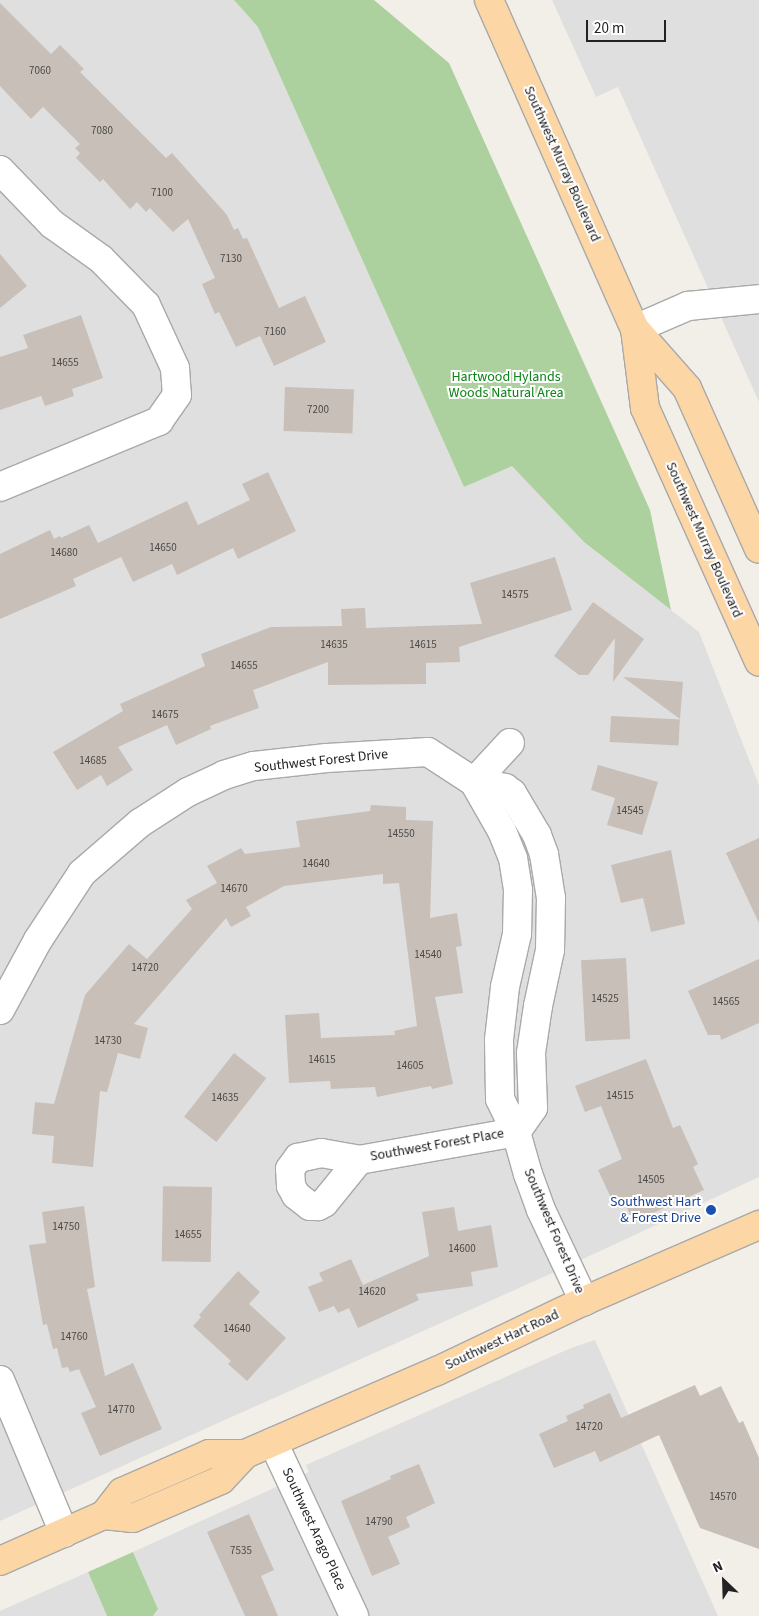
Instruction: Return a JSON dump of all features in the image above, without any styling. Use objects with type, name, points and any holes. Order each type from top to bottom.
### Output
[{"type":"main road","name":"Southwest Murray Boulevard","points":[[489,0],[635,329],[645,408],[759,662]]},
{"type":"main road","name":"Southwest Murray Boulevard","points":[[635,329],[687,388],[759,549]]},
{"type":"main road","name":"Southwest Hart Road","points":[[0,1562],[104,1515],[133,1518],[221,1480],[246,1454],[437,1371],[584,1301],[759,1225]]},
{"type":"street","points":[[0,170],[52,224],[101,259],[146,305],[176,368],[177,395],[159,421],[0,486]]},
{"type":"street","points":[[635,329],[688,306],[759,299]]},
{"type":"street","points":[[474,782],[510,742]]},
{"type":"street","name":"Southwest Forest Drive","points":[[0,1010],[38,940],[82,873],[140,823],[188,792],[224,775],[254,766],[327,758],[428,752],[474,782],[505,788],[512,793],[537,835],[544,854],[551,898],[550,950],[538,1006],[532,1053],[533,1108],[516,1132]]},
{"type":"street","name":"Southwest Forest Drive","points":[[474,782],[502,831],[513,858],[518,890],[517,934],[505,987],[499,1040],[500,1099],[516,1132],[541,1210],[584,1301]]},
{"type":"street","name":"Southwest Forest Place","points":[[359,1160],[516,1132]]},
{"type":"street","points":[[0,1380],[64,1533]]},
{"type":"street","name":"Southwest Arago Place","points":[[273,1442],[354,1616]]},
{"type":"shaded area","points":[[0,0],[234,0],[258,27],[464,487],[512,465],[584,542],[699,632],[759,785],[759,1177],[568,1266],[0,1521]]},
{"type":"shaded area","points":[[552,0],[759,0],[759,402],[618,87],[596,97]]},
{"type":"shaded area","points":[[595,1340],[718,1616],[153,1616],[158,1609],[133,1552],[309,1472],[306,1465],[571,1348]]},
{"type":"shaded area","points":[[88,1572],[107,1616],[0,1616],[0,1611]]},
{"type":"green space","name":"Hartwood Hylands Woods Natural Area","points":[[234,0],[374,0],[449,63],[650,510],[671,610],[584,542],[512,466],[464,487],[258,27]]},
{"type":"green space","points":[[133,1552],[158,1609],[153,1616],[107,1616],[88,1572]]},
{"type":"building","points":[[0,3],[51,54],[60,45],[84,69],[80,72],[166,158],[172,153],[227,215],[234,230],[238,228],[243,239],[247,238],[279,308],[305,296],[326,342],[274,366],[260,336],[236,347],[219,312],[215,314],[202,284],[215,278],[188,219],[173,232],[150,208],[146,212],[137,202],[130,209],[103,179],[100,182],[76,158],[80,153],[75,148],[80,144],[43,107],[31,119],[0,86]]},
{"type":"building","points":[[0,254],[27,286],[0,308]]},
{"type":"building","points":[[81,315],[103,378],[72,389],[74,396],[45,406],[41,396],[0,410],[0,357],[28,348],[23,335]]},
{"type":"building","points":[[285,387],[354,389],[352,433],[283,431]]},
{"type":"building","points":[[268,472],[296,531],[238,559],[233,548],[177,575],[172,564],[133,582],[121,557],[73,579],[76,586],[0,619],[0,554],[50,530],[54,539],[60,536],[61,538],[89,525],[98,543],[187,501],[198,525],[250,500],[242,484]]},
{"type":"building","points":[[555,557],[572,610],[459,647],[460,662],[426,663],[426,684],[328,685],[328,662],[253,690],[259,708],[210,726],[211,729],[176,745],[167,725],[118,747],[133,770],[107,786],[101,775],[77,790],[53,752],[123,711],[120,704],[205,666],[201,654],[271,627],[342,626],[341,609],[365,608],[366,628],[482,624],[470,583]]},
{"type":"building","points":[[593,602],[644,639],[613,682],[615,638],[588,675],[579,675],[554,656]]},
{"type":"building","points":[[623,677],[683,682],[680,719]]},
{"type":"building","points":[[611,716],[680,720],[679,746],[610,742]]},
{"type":"building","points":[[598,765],[658,782],[642,835],[607,825],[615,798],[591,790]]},
{"type":"building","points":[[371,805],[406,807],[406,820],[433,821],[430,918],[457,913],[462,946],[456,947],[463,993],[435,997],[453,1084],[432,1089],[431,1086],[377,1097],[375,1087],[331,1089],[330,1081],[289,1083],[285,1015],[319,1013],[321,1038],[395,1035],[394,1031],[417,1026],[399,883],[383,884],[383,874],[284,886],[246,907],[251,916],[231,927],[226,918],[134,1024],[148,1028],[140,1059],[118,1053],[107,1092],[100,1091],[93,1167],[52,1163],[54,1136],[32,1134],[35,1102],[54,1104],[85,995],[129,944],[147,959],[192,909],[186,900],[217,883],[207,866],[241,848],[245,854],[300,847],[296,821],[370,811]]},
{"type":"building","points":[[759,838],[759,923],[726,853]]},
{"type":"building","points":[[671,850],[685,924],[651,932],[643,898],[621,903],[611,865]]},
{"type":"building","points":[[626,958],[630,1039],[585,1041],[581,960]]},
{"type":"building","points":[[759,959],[759,1023],[721,1040],[720,1035],[708,1035],[688,991]]},
{"type":"building","points":[[234,1053],[266,1078],[216,1142],[184,1117]]},
{"type":"building","points":[[646,1059],[673,1128],[680,1125],[698,1164],[693,1167],[704,1190],[633,1222],[626,1205],[622,1207],[617,1195],[611,1198],[598,1170],[622,1159],[601,1106],[585,1112],[575,1086]]},
{"type":"building","points":[[163,1186],[212,1187],[211,1262],[162,1261]]},
{"type":"building","points":[[84,1206],[95,1287],[87,1289],[105,1376],[133,1363],[162,1429],[100,1456],[81,1413],[96,1407],[79,1369],[70,1372],[68,1367],[62,1368],[57,1348],[53,1349],[47,1324],[43,1325],[29,1245],[46,1243],[42,1212]]},
{"type":"building","points":[[454,1207],[458,1231],[491,1225],[498,1267],[471,1272],[473,1286],[416,1294],[419,1300],[358,1328],[349,1308],[338,1313],[334,1306],[319,1312],[308,1287],[323,1281],[319,1273],[351,1259],[363,1285],[429,1256],[422,1212]]},
{"type":"building","points":[[238,1271],[260,1292],[249,1304],[286,1338],[247,1381],[228,1364],[231,1361],[193,1326],[201,1317],[199,1315]]},
{"type":"building","points":[[695,1385],[700,1396],[721,1386],[739,1423],[743,1421],[759,1458],[759,1549],[700,1528],[659,1435],[600,1462],[595,1451],[554,1468],[539,1434],[568,1421],[566,1416],[584,1408],[583,1405],[610,1393],[621,1418]]},
{"type":"building","points":[[419,1464],[435,1503],[406,1517],[410,1527],[388,1537],[400,1564],[372,1576],[341,1501],[391,1479],[390,1476]]},
{"type":"building","points":[[249,1514],[274,1570],[261,1576],[278,1616],[245,1616],[207,1532]]},
{"type":"place","name":"Southwest Hart & Forest Drive","points":[[711,1210]]}]
